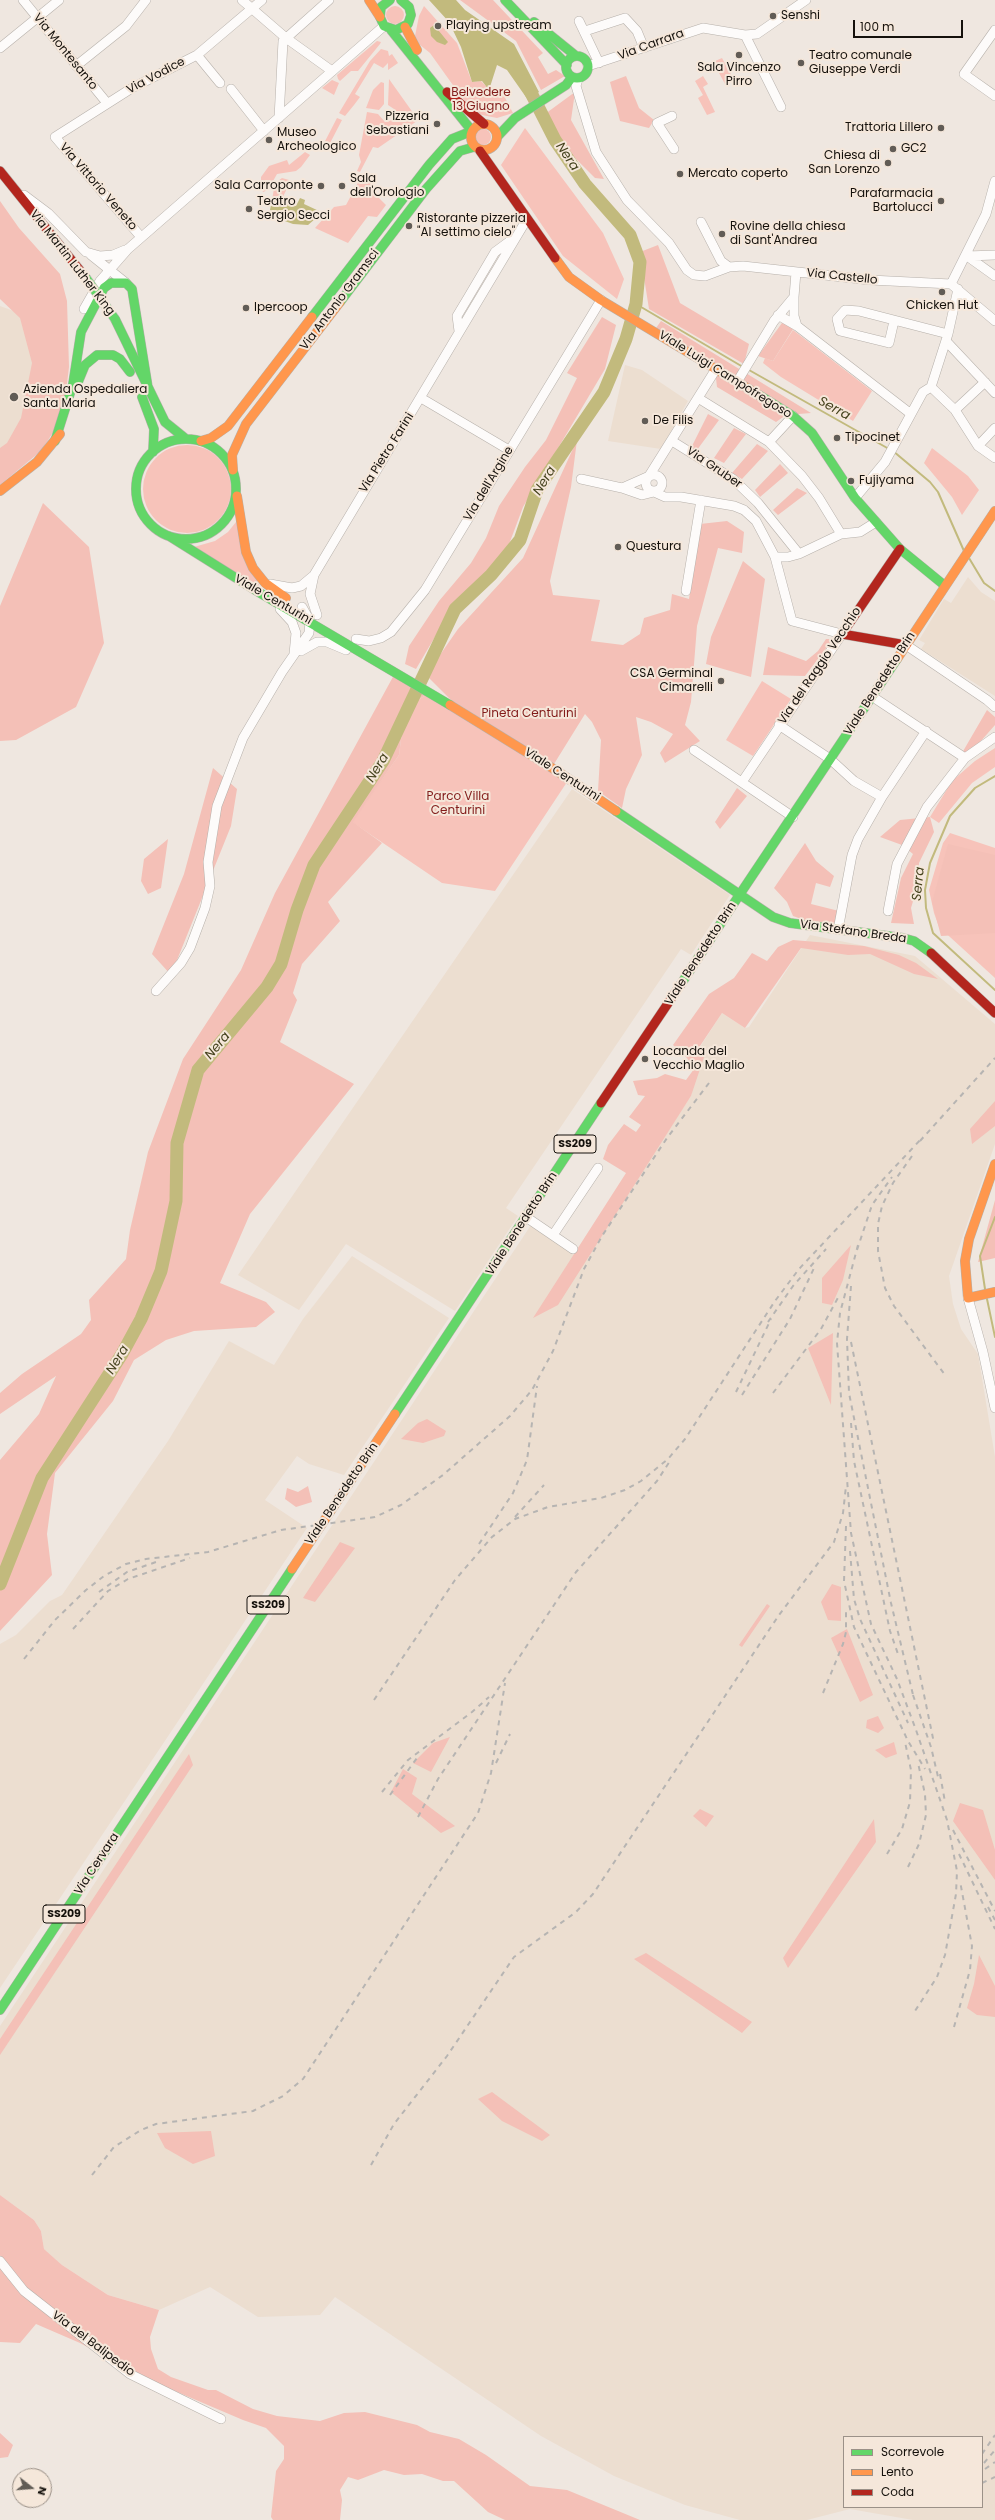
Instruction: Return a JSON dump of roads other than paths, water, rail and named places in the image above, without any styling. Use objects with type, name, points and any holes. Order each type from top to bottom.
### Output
[{"type":"main road","points":[[369,0],[388,28],[415,58],[452,108],[472,131]]},
{"type":"main road","points":[[380,17],[382,8],[388,0]]},
{"type":"main road","points":[[402,0],[416,0],[405,27]]},
{"type":"main road","points":[[402,0],[409,6],[411,15]]},
{"type":"main road","points":[[505,0],[567,65]]},
{"type":"main road","points":[[515,0],[537,25],[576,56],[586,60],[588,66],[587,73],[575,78],[515,118],[486,151],[477,149],[470,139],[472,131],[479,125],[515,118]]},
{"type":"main road","points":[[388,28],[405,27]]},
{"type":"main road","points":[[405,27],[420,55],[448,93],[494,129],[496,141]]},
{"type":"main road","points":[[575,78],[567,72],[567,65],[570,59],[576,56]]},
{"type":"main road","points":[[452,108],[456,126],[452,139]]},
{"type":"main road","name":"Via Antonio Gramsci","points":[[201,441],[211,438],[228,426],[405,194],[452,139],[472,131]]},
{"type":"main road","name":"Viale Luigi Campofregoso","points":[[496,141],[494,156],[498,176]]},
{"type":"main road","name":"Via Antonio Gramsci","points":[[233,470],[232,455],[246,424],[426,189],[460,151],[477,149]]},
{"type":"main road","name":"Viale Luigi Campofregoso","points":[[477,149],[569,276],[603,301],[793,416],[812,433],[855,498],[900,550],[944,585]]},
{"type":"main road","name":"Via Martin Luther King","points":[[0,171],[112,322],[165,422],[186,439]]},
{"type":"main road","name":"Via Martin Luther King","points":[[0,183],[83,281]]},
{"type":"main road","points":[[55,442],[72,384],[75,363],[84,326],[104,288],[111,283],[126,284],[132,289],[135,298],[148,388]]},
{"type":"main road","name":"Via Martin Luther King","points":[[112,322],[130,372],[154,429],[153,452]]},
{"type":"main road","points":[[0,491],[37,462],[55,442],[70,411],[82,371],[90,359],[97,355],[113,355],[120,359],[130,372]]},
{"type":"main road","points":[[186,439],[201,441],[215,448],[225,458],[233,470],[236,488],[234,504],[227,518],[215,530],[195,538],[185,539],[169,536],[152,526],[138,502],[137,488],[139,474],[144,462],[153,452],[163,445],[186,439]]},
{"type":"main road","name":"Viale Centurini","points":[[236,488],[246,552],[253,568],[265,583],[380,662],[557,771],[740,894]]},
{"type":"main road","name":"Viale Benedetto Brin","points":[[128,1817],[740,894],[873,697],[944,585],[995,511]]},
{"type":"main road","points":[[981,532],[995,525]]},
{"type":"main road","name":"Viale Centurini","points":[[169,536],[260,593],[356,639],[380,662]]},
{"type":"main road","name":"Via del Raggio Vecchio","points":[[842,634],[900,550]]},
{"type":"main road","points":[[842,634],[906,645]]},
{"type":"main road","name":"Via Stefano Breda","points":[[740,894],[781,921],[903,938],[925,947],[995,1013]]},
{"type":"main road","points":[[995,1164],[969,1239],[965,1260],[968,1298],[995,1292]]},
{"type":"main road","name":"Via Cervara","points":[[0,2010],[128,1817]]},
{"type":"street","name":"Via Montesanto","points":[[23,0],[107,103]]},
{"type":"street","points":[[0,48],[59,0]]},
{"type":"street","points":[[76,66],[126,26],[146,0]]},
{"type":"street","points":[[242,0],[286,38],[332,70]]},
{"type":"street","name":"Via Vodice","points":[[55,137],[107,103],[197,54],[262,0]]},
{"type":"street","points":[[279,118],[283,41],[329,0]]},
{"type":"street","name":"Via Carrara","points":[[588,66],[690,31],[703,28],[715,28],[745,35],[757,34],[802,2]]},
{"type":"street","points":[[585,31],[625,18],[637,31],[644,48]]},
{"type":"street","points":[[579,21],[599,63]]},
{"type":"street","points":[[75,363],[77,330],[82,312],[100,281],[128,249],[332,70],[388,28]]},
{"type":"street","points":[[995,30],[964,74],[995,96]]},
{"type":"street","points":[[745,35],[781,107]]},
{"type":"street","points":[[197,54],[220,83]]},
{"type":"street","name":"Via Castello","points":[[575,78],[576,86],[596,152],[614,181],[643,218],[670,243],[687,270],[694,275],[705,276],[730,267],[743,266],[870,280],[955,286]]},
{"type":"street","points":[[231,89],[264,131]]},
{"type":"street","points":[[672,116],[657,123],[674,149]]},
{"type":"street","name":"Via Vittorio Veneto","points":[[55,137],[141,237]]},
{"type":"street","points":[[855,498],[885,462],[900,438],[923,392],[931,387],[947,338],[955,286],[986,214],[995,182]]},
{"type":"street","points":[[14,190],[48,213],[86,252],[110,269],[126,284]]},
{"type":"street","name":"Via Pietro Farini","points":[[265,583],[292,588],[301,586],[314,575],[421,398],[458,331],[457,316],[495,252],[513,239],[527,219]]},
{"type":"street","points":[[701,222],[721,261],[730,267]]},
{"type":"street","points":[[86,252],[100,256],[113,255],[128,249]]},
{"type":"street","points":[[967,256],[995,255]]},
{"type":"street","points":[[967,256],[995,276]]},
{"type":"street","points":[[796,272],[794,316],[797,326]]},
{"type":"street","points":[[955,286],[995,320]]},
{"type":"street","points":[[737,382],[778,315],[794,297]]},
{"type":"street","name":"Via dell'Argine","points":[[356,639],[369,641],[381,638],[402,620],[425,590],[603,301]]},
{"type":"street","points":[[894,321],[889,343],[840,331],[837,319],[845,310],[894,321],[947,338],[995,393]]},
{"type":"street","points":[[778,315],[797,326],[911,414]]},
{"type":"street","points":[[716,369],[649,476],[646,486],[665,497],[681,497],[701,500],[734,506],[744,510],[756,521],[776,556],[792,621],[842,634]]},
{"type":"street","points":[[955,410],[985,382]]},
{"type":"street","points":[[931,387],[955,410],[978,446],[995,458]]},
{"type":"street","points":[[421,398],[510,450]]},
{"type":"street","points":[[698,398],[769,442],[811,487],[840,534]]},
{"type":"street","points":[[769,442],[793,416]]},
{"type":"street","points":[[978,446],[995,428]]},
{"type":"street","name":"Via Gruber","points":[[672,441],[733,479],[758,503],[791,546],[799,554]]},
{"type":"street","points":[[581,479],[622,488],[642,495],[654,492],[659,490],[662,482],[662,457]]},
{"type":"street","points":[[622,488],[649,476],[656,475],[662,482],[681,497]]},
{"type":"street","points":[[686,591],[701,500]]},
{"type":"street","points":[[776,556],[788,557],[799,554],[840,534],[860,532],[876,522]]},
{"type":"street","points":[[776,556],[788,551],[791,546]]},
{"type":"street","name":"Via Pietro Farini","points":[[314,575],[310,594],[314,618]]},
{"type":"street","points":[[260,593],[292,622],[296,633],[293,656]]},
{"type":"street","points":[[156,991],[181,963],[190,948],[205,908],[210,886],[208,862],[217,806],[243,738],[293,656],[309,633],[314,618]]},
{"type":"street","name":"Via del Raggio Vecchio","points":[[742,782],[779,725],[842,634]]},
{"type":"street","points":[[293,656],[308,645],[327,642],[363,658],[380,662]]},
{"type":"street","points":[[906,645],[995,707]]},
{"type":"street","points":[[873,697],[965,758]]},
{"type":"street","points":[[779,725],[830,759],[854,781],[882,797]]},
{"type":"street","points":[[838,930],[852,855],[865,825],[926,731]]},
{"type":"street","points":[[888,911],[897,864],[910,835],[927,807],[965,758],[995,737]]},
{"type":"street","points":[[694,750],[793,817]]},
{"type":"street","points":[[553,1235],[598,1168]]},
{"type":"street","points":[[526,1217],[573,1249]]},
{"type":"street","points":[[968,1298],[983,1352],[995,1408]]},
{"type":"street","name":"Via del Balipedio","points":[[0,2261],[24,2291],[130,2374],[221,2419]]},
{"type":"waterway","name":"Nera","points":[[0,1584],[42,1478],[122,1354],[141,1319],[161,1271],[176,1201],[177,1143],[198,1070],[267,987],[281,964],[297,910],[314,865],[383,761],[455,609],[491,575],[520,540],[537,490],[604,392],[626,339],[636,304],[640,262],[630,235],[585,184],[555,140],[525,81]]},
{"type":"waterway","name":"Serra","points":[[636,304],[743,367]]},
{"type":"waterway","name":"Serra","points":[[749,370],[889,449]]},
{"type":"waterway","name":"Serra","points":[[893,451],[930,482],[938,492],[964,551]]},
{"type":"waterway","name":"Serra","points":[[969,558],[984,583],[995,591]]},
{"type":"waterway","name":"Serra","points":[[995,776],[975,788],[950,816],[930,863],[925,890],[926,908],[933,933],[995,990]]},
{"type":"waterway","name":"Serra","points":[[985,1289],[980,1256],[995,1217]]},
{"type":"waterway","name":"Serra","points":[[987,1299],[995,1337]]},
{"type":"railway","points":[[920,1141],[995,1058]]},
{"type":"railway","points":[[24,1659],[55,1620],[86,1590],[104,1576],[126,1564],[146,1559],[208,1552],[281,1530],[375,1517],[401,1505],[443,1475],[510,1416],[532,1390],[553,1351],[584,1269],[602,1236],[667,1138],[709,1083]]},
{"type":"railway","points":[[374,1700],[455,1580],[492,1537],[515,1519],[548,1507],[601,1498],[625,1490],[641,1481],[668,1459],[685,1439],[775,1301],[799,1269],[923,1137]]},
{"type":"railway","points":[[912,1156],[893,1183],[882,1206],[878,1224],[878,1251],[885,1288],[894,1306],[945,1375]]},
{"type":"railway","points":[[857,1250],[872,1205],[892,1177]]},
{"type":"railway","points":[[858,1245],[840,1313],[837,1343],[851,1533],[871,1624],[897,1679],[916,1730],[947,1820],[957,1871],[956,1894],[945,1955],[937,1977],[915,2011]]},
{"type":"railway","points":[[768,1322],[793,1286],[826,1249]]},
{"type":"railway","points":[[742,1395],[790,1319],[815,1266]]},
{"type":"railway","points":[[851,1286],[847,1339],[849,1393],[891,1603],[914,1699]]},
{"type":"railway","points":[[773,1393],[821,1329],[840,1294]]},
{"type":"railway","points":[[736,1392],[771,1319]]},
{"type":"railway","points":[[851,1342],[934,1743]]},
{"type":"railway","points":[[479,1544],[513,1493],[527,1460],[537,1386]]},
{"type":"railway","points":[[851,1423],[854,1461],[890,1631],[898,1654]]},
{"type":"railway","points":[[418,1817],[438,1779],[576,1572],[657,1481],[670,1461]]},
{"type":"railway","points":[[515,1517],[544,1485]]},
{"type":"railway","points":[[371,2165],[394,2124],[447,2056],[514,1957],[576,1912],[593,1894],[779,1615],[834,1542],[843,1513],[846,1486]]},
{"type":"railway","points":[[846,1526],[844,1581],[854,1627],[908,1741],[925,1769]]},
{"type":"railway","points":[[850,1551],[854,1599],[860,1619],[908,1723]]},
{"type":"railway","points":[[73,1629],[108,1591],[128,1579],[190,1558]]},
{"type":"railway","points":[[99,1592],[127,1572],[159,1561]]},
{"type":"railway","points":[[823,1693],[843,1644],[846,1632],[846,1611]]},
{"type":"railway","points":[[92,2175],[114,2147],[141,2130],[156,2124],[253,2111],[283,2096],[303,2079],[478,1813],[491,1773],[505,1683]]},
{"type":"railway","points":[[913,1695],[931,1747],[939,1781]]},
{"type":"railway","points":[[382,1792],[408,1760],[472,1712],[489,1697]]},
{"type":"railway","points":[[496,1763],[510,1734]]},
{"type":"railway","points":[[887,1854],[902,1829],[910,1802],[911,1770],[905,1742]]},
{"type":"railway","points":[[390,1795],[417,1758]]},
{"type":"railway","points":[[908,1867],[919,1844],[926,1815],[925,1794],[918,1763]]},
{"type":"railway","points":[[940,1774],[945,1802]]},
{"type":"railway","points":[[953,1830],[995,1911]]},
{"type":"railway","points":[[959,1854],[995,1929]]},
{"type":"railway","points":[[954,2027],[970,1970],[972,1946],[960,1881]]},
{"type":"railway","points":[[988,1907],[995,1920]]},
{"type":"railway","points":[[983,2453],[995,2435]]},
{"type":"railway","points":[[984,2463],[995,2450]]},
{"type":"railway","points":[[985,2469],[995,2462]]},
{"type":"railway","points":[[983,2483],[995,2477]]},
{"type":"place","name":"Senshi","points":[[773,16]]},
{"type":"place","name":"Playing upstream","points":[[438,26]]},
{"type":"place","name":"Sala Vincenzo Pirro","points":[[739,55]]},
{"type":"place","name":"Teatro comunale Giuseppe Verdi","points":[[801,63]]},
{"type":"place","name":"Pizzeria Sebastiani","points":[[437,124]]},
{"type":"place","name":"Trattoria Lillero","points":[[941,128]]},
{"type":"place","name":"Museo Archeologico","points":[[269,140]]},
{"type":"place","name":"GC2","points":[[893,149]]},
{"type":"place","name":"Chiesa di San Lorenzo","points":[[888,163]]},
{"type":"place","name":"Mercato coperto","points":[[680,174]]},
{"type":"place","name":"Sala Carroponte","points":[[321,186]]},
{"type":"place","name":"Sala dell'Orologio","points":[[342,186]]},
{"type":"place","name":"Parafarmacia Bartolucci","points":[[941,201]]},
{"type":"place","name":"Teatro Sergio Secci","points":[[249,209]]},
{"type":"place","name":"Ristorante pizzeria \"Al settimo cielo\"","points":[[409,226]]},
{"type":"place","name":"Rovine della chiesa di Sant'Andrea","points":[[722,234]]},
{"type":"place","name":"Chicken Hut","points":[[942,292]]},
{"type":"place","name":"Ipercoop","points":[[246,308]]},
{"type":"place","name":"Azienda Ospedaliera Santa Maria","points":[[14,397]]},
{"type":"place","name":"De Filis","points":[[645,421]]},
{"type":"place","name":"Tipocinet","points":[[837,438]]},
{"type":"place","name":"Fujiyama","points":[[851,481]]},
{"type":"place","name":"Questura","points":[[618,547]]},
{"type":"place","name":"CSA Germinal Cimarelli","points":[[721,681]]},
{"type":"place","name":"Locanda del Vecchio Maglio","points":[[645,1059]]},
{"type":"park label","name":"Belvedere 13 Giugno","points":[[481,100]]},
{"type":"park label","name":"Pineta Centurini","points":[[529,714]]},
{"type":"park label","name":"Parco Villa Centurini","points":[[458,804]]}]
